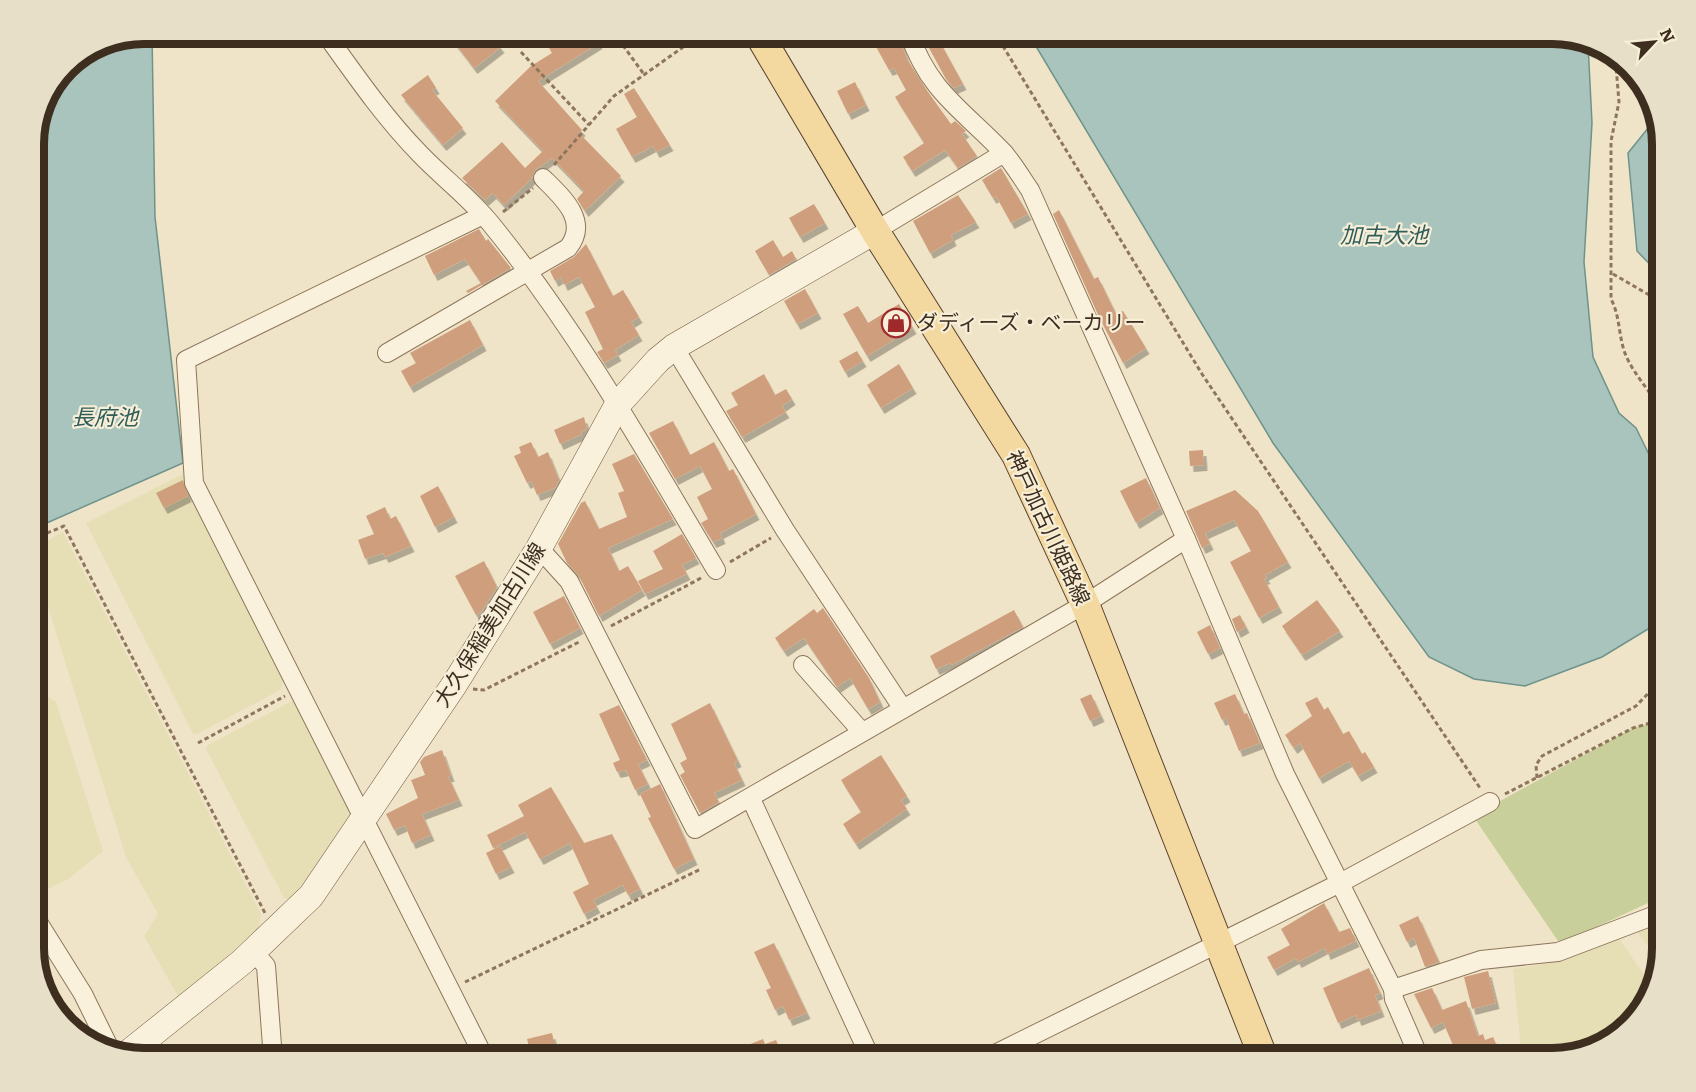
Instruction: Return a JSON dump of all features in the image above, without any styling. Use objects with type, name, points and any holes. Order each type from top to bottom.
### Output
[{"type":"main road","name":"神戸加古川姫路線","points":[[764,44],[875,231],[1016,454],[1085,604],[1221,944],[1260,1048]]},
{"type":"main road","name":"大久保稲美加古川線","points":[[134,1048],[253,951],[311,896],[454,685],[539,548],[618,404],[658,360],[674,347],[875,231]]},
{"type":"street","points":[[333,44],[379,109],[419,154],[487,219],[528,273],[618,404],[716,570]]},
{"type":"street","points":[[912,44],[940,93],[1004,153],[1030,190],[1186,539],[1285,774],[1393,989],[1394,999],[1415,1048]]},
{"type":"street","points":[[875,231],[1004,153]]},
{"type":"street","points":[[387,353],[568,248],[575,239],[576,219],[565,199],[543,178]]},
{"type":"street","points":[[479,1048],[194,483],[186,360],[487,219]]},
{"type":"street","points":[[674,347],[785,530],[903,709]]},
{"type":"street","points":[[539,548],[569,581],[695,830],[1085,604],[1186,539]]},
{"type":"street","points":[[803,665],[862,732]]},
{"type":"street","points":[[751,799],[866,1048]]},
{"type":"street","points":[[1008,1048],[1221,944],[1490,802]]},
{"type":"street","points":[[1393,989],[1481,960],[1558,952],[1652,916]]},
{"type":"street","points":[[44,932],[83,994],[106,1040]]},
{"type":"street","points":[[253,951],[266,966],[272,1048]]},
{"type":"path","points":[[622,44],[643,73]]},
{"type":"path","points":[[487,219],[543,178],[614,96],[686,44]]},
{"type":"path","points":[[1002,44],[1202,374],[1490,802],[1633,728],[1652,723]]},
{"type":"path","points":[[521,52],[589,125]]},
{"type":"path","points":[[1616,66],[1618,102],[1611,141],[1610,163],[1613,274],[1611,299],[1618,312],[1622,342],[1628,359],[1652,397]]},
{"type":"path","points":[[1613,274],[1652,297]]},
{"type":"path","points":[[44,534],[64,526],[274,931]]},
{"type":"path","points":[[454,685],[484,690],[596,634],[785,530]]},
{"type":"path","points":[[1537,779],[1536,765],[1542,756],[1635,706],[1652,689]]},
{"type":"path","points":[[198,743],[298,690]]},
{"type":"path","points":[[449,989],[701,869]]},
{"type":"shaded area","points":[[185,473],[285,678],[280,690],[197,734],[193,734],[86,523]]},
{"type":"shaded area","points":[[63,532],[261,914],[258,930],[179,998],[144,936],[158,914],[126,857],[44,594],[44,542]]},
{"type":"shaded area","points":[[44,696],[56,702],[103,851],[68,879],[44,891]]},
{"type":"shaded area","points":[[292,701],[297,702],[354,814],[322,862],[290,899],[284,898],[206,749],[208,745]]},
{"type":"shaded area","points":[[1652,923],[1652,951],[1634,927]]},
{"type":"shaded area","points":[[1617,936],[1647,979],[1636,1004],[1623,1019],[1602,1035],[1565,1048],[1521,1048],[1513,969],[1563,961]]},
{"type":"green space","points":[[1652,723],[1652,901],[1560,944],[1473,816],[1633,728]]},
{"type":"water","name":"長府池","points":[[152,44],[155,217],[183,463],[44,524],[44,137],[47,118],[60,88],[73,73],[88,60],[124,45]]},
{"type":"water","name":"加古大池","points":[[1035,44],[1565,44],[1588,51],[1592,123],[1584,262],[1593,357],[1619,413],[1636,428],[1652,461],[1652,627],[1602,657],[1525,686],[1474,679],[1429,657],[1273,443]]},
{"type":"water","points":[[1651,124],[1652,267],[1637,251],[1628,153]]},
{"type":"building","points":[[455,44],[499,44],[501,47],[474,68]]},
{"type":"building","points":[[547,44],[597,44],[538,81],[582,130],[579,133],[621,176],[585,211],[577,199],[584,191],[552,158],[535,170],[532,178],[504,205],[493,193],[485,200],[462,178],[502,142],[525,168],[543,151],[495,101],[531,66],[552,53]]},
{"type":"building","points":[[875,44],[902,44],[907,59],[928,92],[951,124],[955,121],[966,131],[962,134],[977,156],[958,168],[945,150],[912,171],[903,157],[924,143],[895,97],[906,90],[894,68],[889,70]]},
{"type":"building","points":[[927,44],[941,44],[963,84],[954,88],[946,79]]},
{"type":"building","points":[[428,75],[436,88],[432,90],[463,128],[443,145],[401,95]]},
{"type":"building","points":[[855,82],[866,105],[848,114],[837,91]]},
{"type":"building","points":[[634,88],[670,145],[656,152],[653,146],[632,157],[616,129],[637,117],[624,94]]},
{"type":"building","points":[[1001,168],[1028,214],[1011,223],[996,196],[993,198],[982,180]]},
{"type":"building","points":[[958,195],[976,222],[951,235],[953,240],[930,253],[913,221]]},
{"type":"building","points":[[814,204],[825,223],[800,237],[789,218]]},
{"type":"building","points":[[1059,210],[1094,279],[1098,277],[1116,314],[1123,311],[1146,348],[1123,363],[1099,317],[1053,214]]},
{"type":"building","points":[[479,229],[486,241],[488,239],[511,268],[468,293],[466,291],[481,283],[465,259],[434,275],[425,256]]},
{"type":"building","points":[[773,240],[783,257],[792,251],[796,259],[769,275],[755,251]]},
{"type":"building","points":[[586,244],[613,296],[623,290],[639,317],[631,322],[639,335],[615,350],[618,355],[604,363],[597,352],[603,349],[585,312],[595,307],[579,277],[564,285],[561,277],[555,281],[550,271],[574,257]]},
{"type":"building","points":[[805,289],[818,313],[797,324],[784,301]]},
{"type":"building","points":[[899,304],[913,328],[867,356],[843,314],[858,306],[868,323]]},
{"type":"building","points":[[470,320],[483,345],[410,387],[401,371],[416,363],[410,353]]},
{"type":"building","points":[[857,351],[863,361],[845,372],[839,361]]},
{"type":"building","points":[[899,364],[913,388],[881,408],[867,385]]},
{"type":"building","points":[[764,374],[775,395],[786,389],[792,399],[782,406],[786,412],[742,437],[726,411],[738,405],[731,393]]},
{"type":"building","points":[[584,417],[587,429],[581,432],[582,434],[560,444],[554,430]]},
{"type":"building","points":[[673,421],[690,455],[714,442],[729,471],[733,469],[756,514],[720,533],[722,538],[713,542],[701,523],[708,519],[697,497],[712,489],[700,466],[675,479],[649,433]]},
{"type":"building","points":[[531,442],[538,457],[548,452],[559,480],[555,488],[537,495],[531,481],[527,483],[514,456],[521,453],[519,447]]},
{"type":"building","points":[[1203,450],[1204,465],[1190,466],[1189,451]]},
{"type":"building","points":[[634,454],[673,519],[608,548],[619,571],[628,566],[642,590],[599,616],[579,576],[567,563],[558,544],[581,503],[585,501],[599,529],[627,517],[618,493],[624,491],[612,464]]},
{"type":"building","points":[[1146,478],[1160,508],[1136,523],[1120,491]]},
{"type":"building","points":[[183,480],[188,496],[164,508],[156,493]]},
{"type":"building","points":[[438,486],[454,517],[435,527],[420,496]]},
{"type":"building","points":[[1235,490],[1258,511],[1288,562],[1265,575],[1267,578],[1264,579],[1279,607],[1259,618],[1230,562],[1251,551],[1234,520],[1205,533],[1210,544],[1202,548],[1186,511]]},
{"type":"building","points":[[385,507],[390,519],[396,516],[411,546],[385,557],[383,553],[365,559],[358,540],[374,534],[366,516]]},
{"type":"building","points":[[682,534],[696,558],[682,565],[687,574],[645,594],[638,581],[663,569],[653,551]]},
{"type":"building","points":[[484,561],[497,587],[481,612],[476,615],[455,576]]},
{"type":"building","points":[[564,596],[580,628],[550,644],[533,612]]},
{"type":"building","points":[[1317,600],[1340,631],[1302,655],[1282,626]]},
{"type":"building","points":[[823,608],[869,678],[880,702],[868,709],[850,678],[837,687],[804,638],[784,651],[775,638],[814,609],[817,613]]},
{"type":"building","points":[[1014,610],[1023,627],[951,665],[950,663],[936,669],[930,656]]},
{"type":"building","points":[[1240,615],[1246,627],[1237,632],[1232,619]]},
{"type":"building","points":[[1210,625],[1220,648],[1208,654],[1197,632]]},
{"type":"building","points":[[1091,694],[1101,716],[1090,721],[1080,699]]},
{"type":"building","points":[[1235,694],[1244,714],[1247,713],[1260,743],[1239,751],[1226,718],[1222,720],[1214,703]]},
{"type":"building","points":[[1317,697],[1324,710],[1328,707],[1343,734],[1349,731],[1362,754],[1365,752],[1374,767],[1358,776],[1349,761],[1319,778],[1300,743],[1294,748],[1285,735],[1312,716],[1305,703]]},
{"type":"building","points":[[710,703],[738,761],[734,763],[742,780],[714,793],[719,802],[700,813],[680,775],[685,772],[680,763],[687,759],[671,724]]},
{"type":"building","points":[[619,705],[647,760],[638,764],[648,784],[635,790],[626,770],[617,772],[613,763],[620,760],[599,714]]},
{"type":"building","points":[[442,750],[451,776],[448,776],[459,800],[422,814],[431,835],[412,843],[405,825],[394,830],[386,814],[418,798],[411,780],[425,775],[420,762],[424,757]]},
{"type":"building","points":[[881,755],[907,796],[901,800],[907,809],[856,844],[843,824],[861,812],[841,780]]},
{"type":"building","points":[[660,784],[694,859],[674,869],[648,818],[651,817],[640,794]]},
{"type":"building","points":[[551,787],[584,843],[612,834],[640,889],[628,895],[623,885],[593,900],[597,907],[584,914],[573,892],[589,884],[570,843],[540,859],[525,832],[493,848],[487,835],[524,816],[518,805]]},
{"type":"building","points":[[500,846],[511,867],[496,874],[486,853]]},
{"type":"building","points":[[1324,903],[1339,932],[1350,928],[1356,941],[1327,954],[1325,948],[1298,962],[1296,958],[1274,970],[1267,957],[1290,945],[1281,929]]},
{"type":"building","points":[[1418,916],[1439,962],[1425,967],[1414,938],[1407,942],[1399,925]]},
{"type":"building","points":[[774,943],[807,1013],[789,1020],[783,1006],[775,1010],[766,990],[771,988],[754,952]]},
{"type":"building","points":[[1369,968],[1380,993],[1375,995],[1381,1011],[1358,1020],[1356,1015],[1338,1023],[1323,988]]},
{"type":"building","points":[[1488,971],[1496,1003],[1472,1009],[1464,977]]},
{"type":"building","points":[[1432,988],[1442,1010],[1466,1001],[1478,1036],[1483,1034],[1485,1040],[1493,1037],[1498,1048],[1454,1048],[1443,1022],[1431,1028],[1414,994]]},
{"type":"building","points":[[552,1033],[555,1048],[529,1048],[527,1039]]},
{"type":"building","points":[[763,1039],[765,1044],[776,1040],[779,1048],[740,1048]]},
{"type":"place","name":"ダディーズ・ベーカリー","points":[[896,323]]}]
